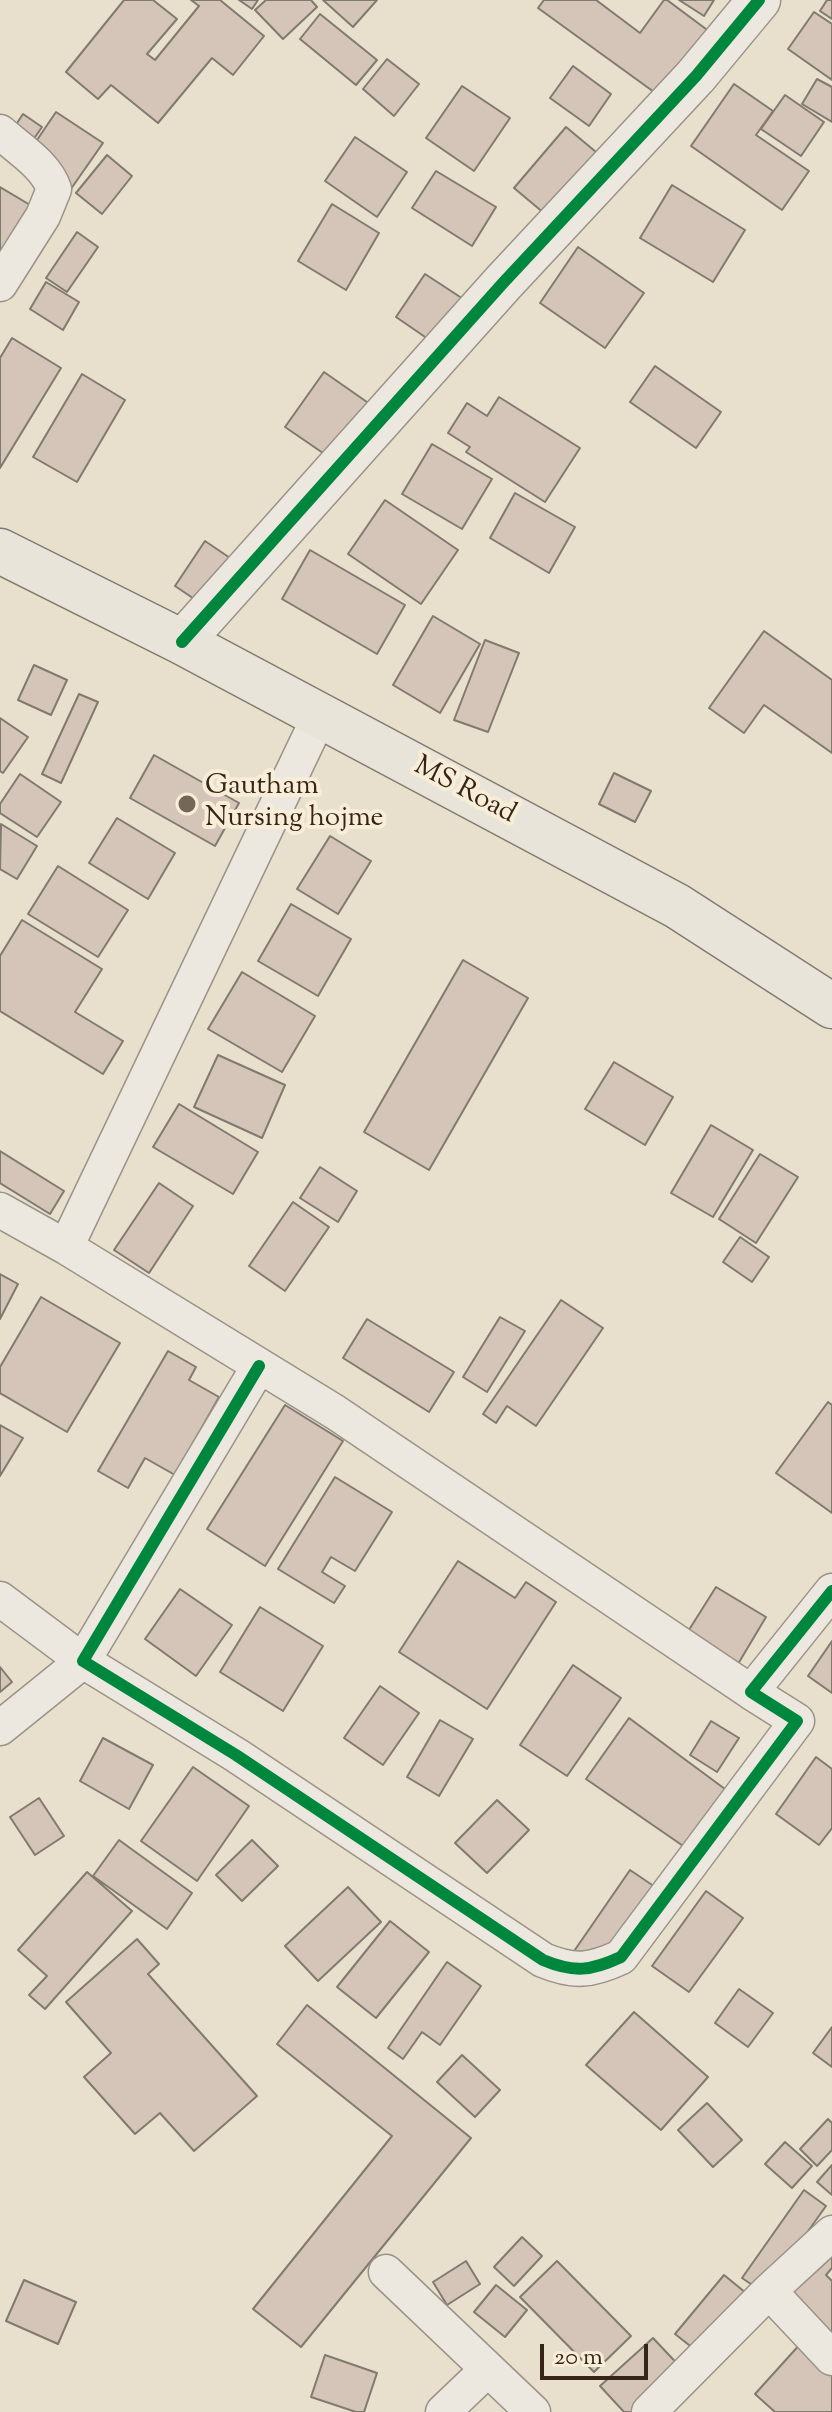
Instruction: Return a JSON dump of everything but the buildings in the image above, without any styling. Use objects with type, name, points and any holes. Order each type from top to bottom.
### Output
[{"type":"highway","name":"MS Road","points":[[0,551],[182,642],[677,906],[832,1006]]},
{"type":"street","points":[[182,642],[503,283],[696,76],[759,0]]},
{"type":"street","points":[[0,132],[42,169],[54,189],[43,216],[0,284]]},
{"type":"street","points":[[66,1247],[320,715]]},
{"type":"street","points":[[0,1210],[335,1412],[797,1721],[621,1957],[599,1967],[567,1970],[543,1960],[236,1755],[83,1661],[0,1599]]},
{"type":"street","points":[[0,1728],[83,1661],[259,1366]]},
{"type":"street","points":[[751,1692],[832,1591]]},
{"type":"street","points":[[649,2412],[769,2291],[832,2233]]},
{"type":"street","points":[[386,2272],[533,2412]]},
{"type":"street","points":[[769,2291],[832,2358]]},
{"type":"street","points":[[443,2412],[488,2369]]},
{"type":"cycle path","points":[[182,642],[503,283],[696,76],[759,0]]},
{"type":"cycle path","points":[[259,1366],[83,1661],[236,1755],[543,1960],[582,1969],[621,1957],[797,1721],[751,1692],[832,1591]]},
{"type":"place","name":"Gautham Nursing hojme","points":[[187,804]]}]
